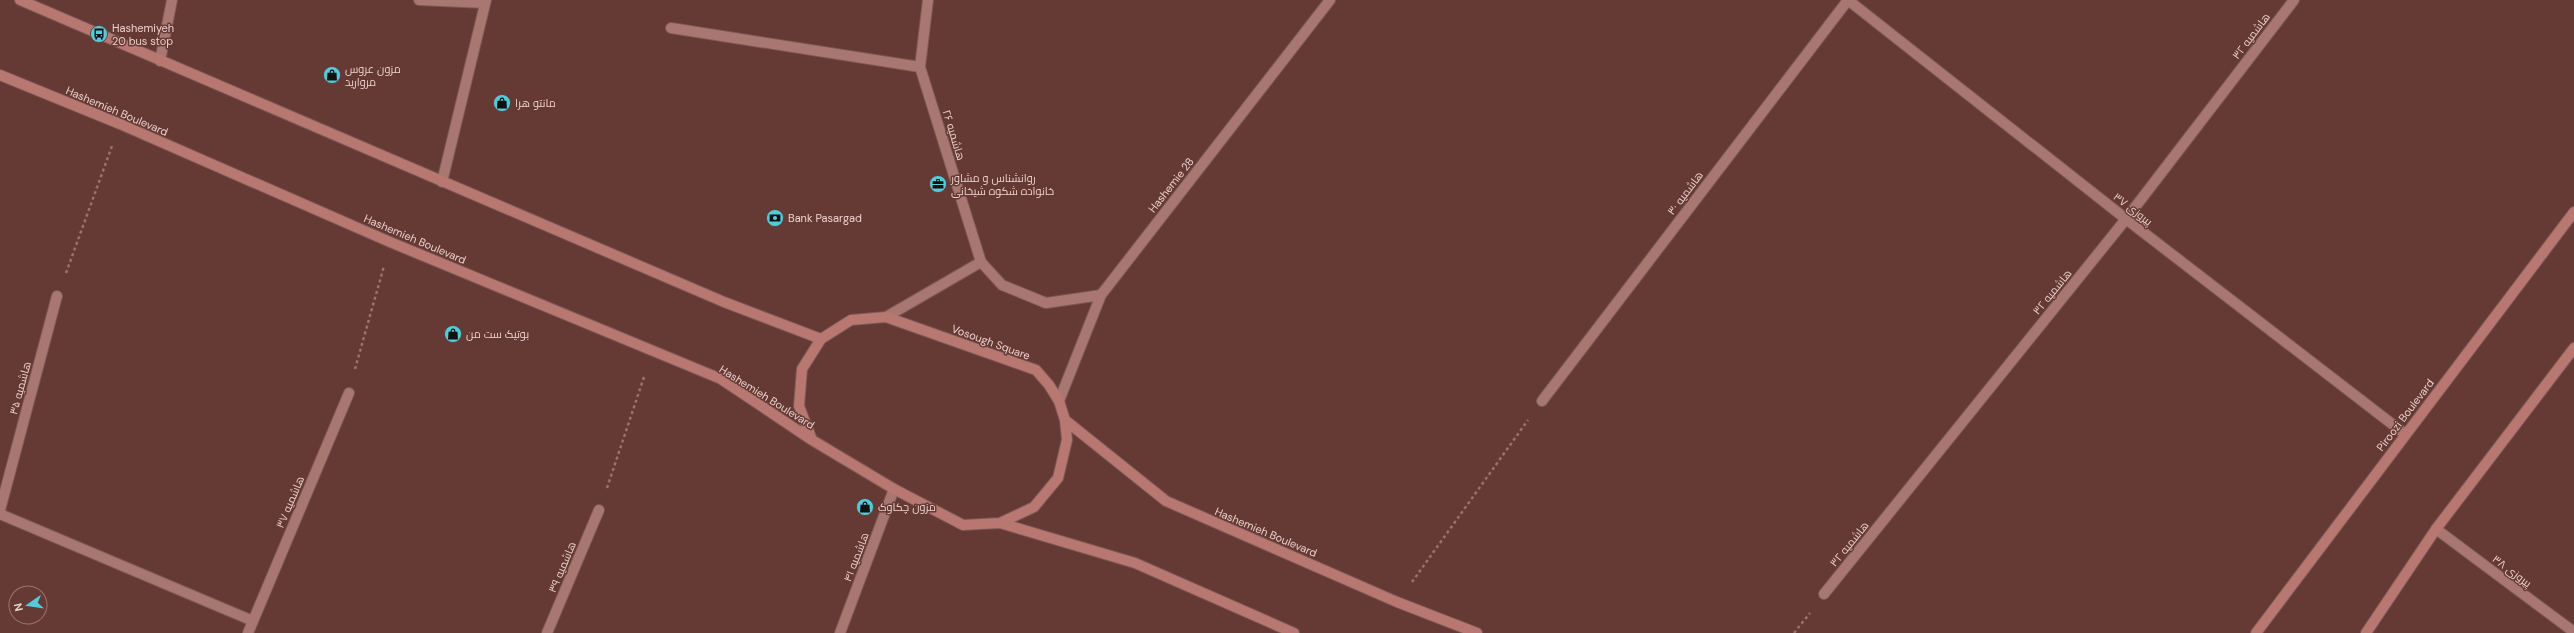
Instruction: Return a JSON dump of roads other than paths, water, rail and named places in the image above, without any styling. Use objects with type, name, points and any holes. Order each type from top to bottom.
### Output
[{"type":"main road","points":[[20,0],[724,302],[821,339]]},
{"type":"main road","name":"Hashemieh Boulevard","points":[[0,75],[120,124],[390,242],[721,379],[812,440]]},
{"type":"main road","name":"Piroozi Boulevard","points":[[2256,633],[2574,212]]},
{"type":"main road","name":"Vosough Square","points":[[886,317],[1036,370],[1049,385],[1059,402],[1065,420],[1067,440],[1058,478],[1034,507],[1000,523],[963,524],[894,490],[812,440],[799,406],[802,369],[821,339],[851,320],[886,317]]},
{"type":"main road","points":[[2366,633],[2436,529],[2574,348]]},
{"type":"main road","name":"Hashemieh Boulevard","points":[[1065,420],[1166,502],[1398,602],[1477,633]]},
{"type":"main road","points":[[1000,523],[1135,563],[1294,633]]},
{"type":"street","points":[[160,61],[172,0]]},
{"type":"street","points":[[419,0],[486,1],[442,182]]},
{"type":"street","name":"هاشمیه ۲۶","points":[[928,0],[920,67],[981,262]]},
{"type":"street","name":"Hashemie 28","points":[[1059,402],[1101,295],[1330,0]]},
{"type":"street","name":"پیروزی ۳۷","points":[[1848,0],[2126,220],[2405,434]]},
{"type":"street","name":"هاشمیه ۳۰","points":[[1542,401],[1848,0]]},
{"type":"street","name":"هاشمیه ۳۲","points":[[1824,594],[2126,220],[2294,0]]},
{"type":"street","points":[[671,28],[920,67]]},
{"type":"street","points":[[886,317],[981,262],[1002,285],[1046,303],[1101,295]]},
{"type":"street","name":"هاشمیه ۳۵","points":[[0,510],[57,296]]},
{"type":"street","name":"هاشمیه ۳۷","points":[[248,633],[349,393]]},
{"type":"street","name":"هاشمیه ۴۱","points":[[840,633],[894,490]]},
{"type":"street","name":"هاشمیه ۳۹","points":[[547,633],[599,510]]},
{"type":"street","points":[[0,514],[253,621]]},
{"type":"street","name":"پیروزی ۳۸","points":[[2436,529],[2574,632]]},
{"type":"place","name":"Hashemiyeh 20 bus stop","points":[[99,34]]},
{"type":"place","name":"مزون عروس مروارید","points":[[332,75]]},
{"type":"place","name":"مانتو هرا","points":[[502,103]]},
{"type":"place","name":"روانشناس و مشاور خانواده شکوه شیخانی","points":[[938,184]]},
{"type":"place","name":"Bank Pasargad","points":[[775,218]]},
{"type":"place","name":"بوتیک ست من","points":[[453,334]]},
{"type":"place","name":"مزون چکاوک","points":[[865,507]]}]
